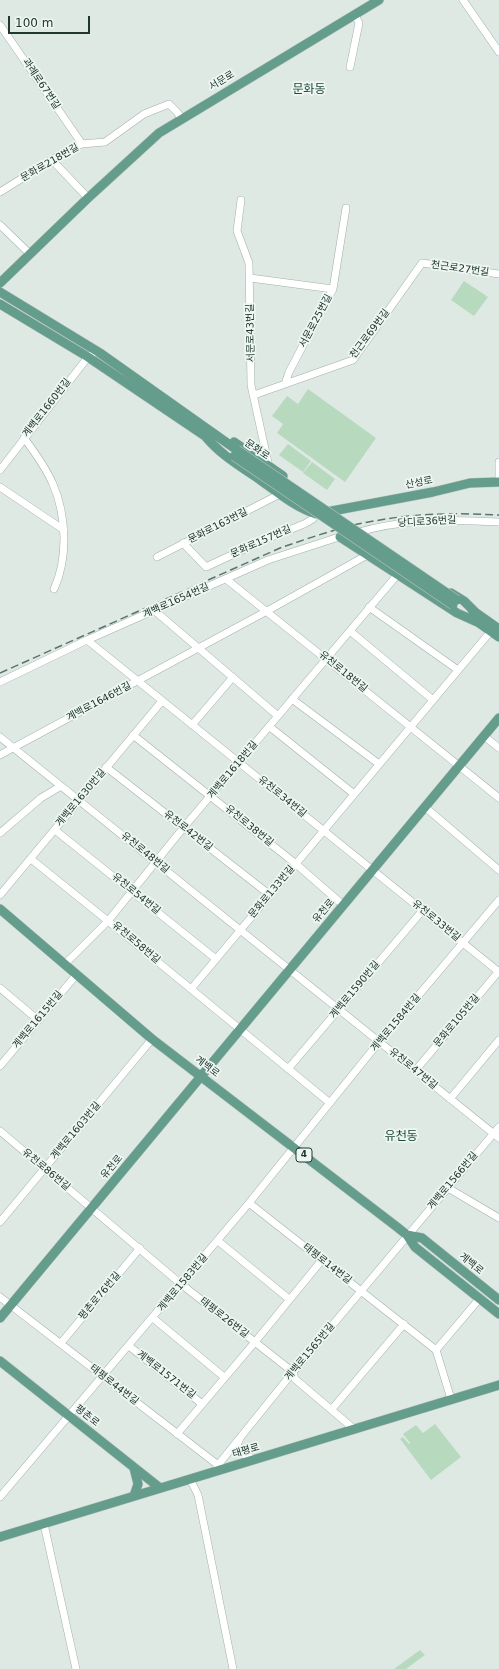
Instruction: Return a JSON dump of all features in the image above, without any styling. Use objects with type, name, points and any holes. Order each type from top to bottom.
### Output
[{"type":"main road","name":"서문로","points":[[0,283],[29,253],[143,146],[159,133],[181,118],[379,0]]},
{"type":"main road","name":"문화로","points":[[0,292],[100,353],[221,439],[235,453]]},
{"type":"main road","name":"문화로","points":[[0,304],[88,356],[206,437],[235,453],[455,602],[495,630],[499,637]]},
{"type":"main road","points":[[206,437],[218,450],[280,494],[301,508],[316,514]]},
{"type":"main road","points":[[221,439],[231,440],[320,503],[328,506],[343,508]]},
{"type":"main road","name":"산성로","points":[[316,514],[470,483],[499,482]]},
{"type":"main road","points":[[356,532],[366,539],[376,542],[464,601],[477,618]]},
{"type":"main road","points":[[340,537],[369,554],[457,613],[477,618]]},
{"type":"main road","name":"유천로","points":[[0,1318],[499,718]]},
{"type":"main road","name":"계백로","points":[[0,909],[152,1039],[408,1235],[415,1247],[499,1314]]},
{"type":"main road","name":"계백로","points":[[408,1235],[422,1238],[499,1300]]},
{"type":"main road","name":"평촌로","points":[[0,1361],[160,1488]]},
{"type":"main road","name":"태평로","points":[[0,1537],[190,1479],[216,1468],[256,1459],[499,1385]]},
{"type":"main road","points":[[134,1468],[138,1484],[134,1496]]},
{"type":"street","points":[[463,0],[499,52]]},
{"type":"street","points":[[350,68],[359,22],[355,14]]},
{"type":"street","name":"과례로67번길","points":[[0,25],[82,144]]},
{"type":"street","name":"문화로218번길","points":[[0,192],[69,149],[82,144],[105,142],[144,114],[169,104],[181,118]]},
{"type":"street","points":[[52,160],[88,198]]},
{"type":"street","name":"서문로43번길","points":[[241,200],[237,231],[249,263],[251,385],[269,466]]},
{"type":"street","name":"서문로25번길","points":[[285,384],[289,372],[333,289],[346,208]]},
{"type":"street","points":[[0,225],[29,253]]},
{"type":"street","name":"천근로27번길","points":[[422,263],[499,274]]},
{"type":"street","name":"천근로69번길","points":[[254,395],[353,360],[422,263]]},
{"type":"street","points":[[250,278],[333,289]]},
{"type":"street","points":[[88,356],[100,353]]},
{"type":"street","name":"계백로1660번길","points":[[0,470],[88,356]]},
{"type":"street","points":[[24,438],[41,461],[53,483],[61,507],[64,530],[64,554],[61,576],[54,589]]},
{"type":"street","points":[[499,462],[499,482]]},
{"type":"street","points":[[0,487],[64,530]]},
{"type":"street","name":"문화로163번길","points":[[157,557],[280,494]]},
{"type":"street","points":[[316,514],[320,503]]},
{"type":"street","name":"문화로157번길","points":[[183,543],[206,567],[264,540],[304,524],[313,519],[316,514]]},
{"type":"street","name":"당디로36번길","points":[[356,532],[382,525],[431,520],[472,520],[499,522]]},
{"type":"street","name":"계백로1654번길","points":[[0,682],[87,640],[268,560],[356,532]]},
{"type":"street","name":"계백로1646번길","points":[[0,755],[267,612],[369,554]]},
{"type":"street","name":"계백로1618번길","points":[[65,964],[108,921],[184,827],[212,796],[398,574]]},
{"type":"street","name":"유천로18번길","points":[[226,579],[499,798]]},
{"type":"street","points":[[369,607],[458,670]]},
{"type":"street","points":[[155,611],[278,716]]},
{"type":"street","name":"문화로133번길","points":[[191,989],[458,670],[495,630]]},
{"type":"street","points":[[350,631],[433,700]]},
{"type":"street","name":"유천로34번길","points":[[87,640],[137,682],[239,762],[372,870]]},
{"type":"street","points":[[192,725],[233,677]]},
{"type":"street","points":[[292,699],[379,764]]},
{"type":"street","name":"계백로1630번길","points":[[0,895],[162,701]]},
{"type":"street","points":[[270,727],[354,794]]},
{"type":"street","name":"유천로38번길","points":[[133,735],[212,796],[344,905]]},
{"type":"street","points":[[484,736],[499,748]]},
{"type":"street","name":"유천로48번길","points":[[0,737],[289,970]]},
{"type":"street","name":"유천로42번길","points":[[106,767],[270,895]]},
{"type":"street","points":[[0,833],[40,798],[61,786]]},
{"type":"street","points":[[425,807],[499,870]]},
{"type":"street","name":"유천로54번길","points":[[55,830],[216,959]]},
{"type":"street","name":"유천로58번길","points":[[31,859],[239,1030]]},
{"type":"street","name":"유천로33번길","points":[[372,870],[499,971]]},
{"type":"street","name":"계백로1584번길","points":[[295,1148],[379,1042],[499,900]]},
{"type":"street","name":"계백로1590번길","points":[[288,1069],[423,910]]},
{"type":"street","name":"유천로47번길","points":[[289,970],[496,1136]]},
{"type":"street","name":"문화로105번길","points":[[415,1071],[499,971]]},
{"type":"street","name":"계백로1615번길","points":[[0,1066],[77,974]]},
{"type":"street","points":[[0,988],[38,1020]]},
{"type":"street","points":[[239,1030],[330,1103]]},
{"type":"street","name":"계백로1603번길","points":[[0,1222],[152,1039]]},
{"type":"street","points":[[450,1099],[499,1040]]},
{"type":"street","name":"계백로1566번길","points":[[408,1235],[448,1188],[496,1136],[499,1128]]},
{"type":"street","name":"유천로86번길","points":[[0,1131],[92,1208]]},
{"type":"street","name":"계백로1583번길","points":[[0,1497],[68,1415],[103,1377],[182,1284],[295,1148]]},
{"type":"street","points":[[448,1188],[499,1218]]},
{"type":"street","name":"태평로14번길","points":[[249,1203],[436,1350]]},
{"type":"street","name":"태평로26번길","points":[[92,1208],[182,1284],[293,1372],[295,1379],[354,1429]]},
{"type":"street","name":"계백로1565번길","points":[[216,1468],[293,1372],[408,1235]]},
{"type":"street","points":[[218,1241],[289,1299]]},
{"type":"street","name":"평촌로76번길","points":[[60,1343],[140,1248]]},
{"type":"street","name":"계백로1571번길","points":[[177,1434],[322,1260]]},
{"type":"street","name":"태평로44번길","points":[[0,1297],[177,1434],[216,1468]]},
{"type":"street","points":[[451,1399],[436,1350],[480,1298]]},
{"type":"street","points":[[153,1318],[224,1377]]},
{"type":"street","points":[[332,1409],[404,1324]]},
{"type":"street","name":"계백로1571번길","points":[[129,1346],[202,1404]]},
{"type":"street","points":[[240,1438],[237,1445],[246,1456],[256,1459]]},
{"type":"street","points":[[190,1479],[198,1495],[232,1669]]},
{"type":"street","points":[[44,1524],[76,1669]]},
{"type":"green space","points":[[464,281],[488,297],[474,316],[451,300]]},
{"type":"green space","points":[[308,389],[376,438],[345,482],[277,433],[283,424],[272,416],[287,396],[298,404]]},
{"type":"green space","points":[[288,444],[311,461],[303,472],[279,455]]},
{"type":"green space","points":[[312,462],[335,479],[327,490],[303,473]]},
{"type":"green space","points":[[435,1424],[461,1457],[431,1480],[400,1439],[403,1437],[409,1444],[410,1443],[403,1434],[416,1425],[423,1433]]},
{"type":"green space","points":[[420,1650],[425,1655],[406,1669],[394,1669]]},
{"type":"railway","points":[[0,673],[280,548],[342,528],[367,522],[410,516],[454,514],[499,515]]},
{"type":"district","name":"문화동","points":[[309,90]]},
{"type":"district","name":"유천동","points":[[401,1137]]}]
